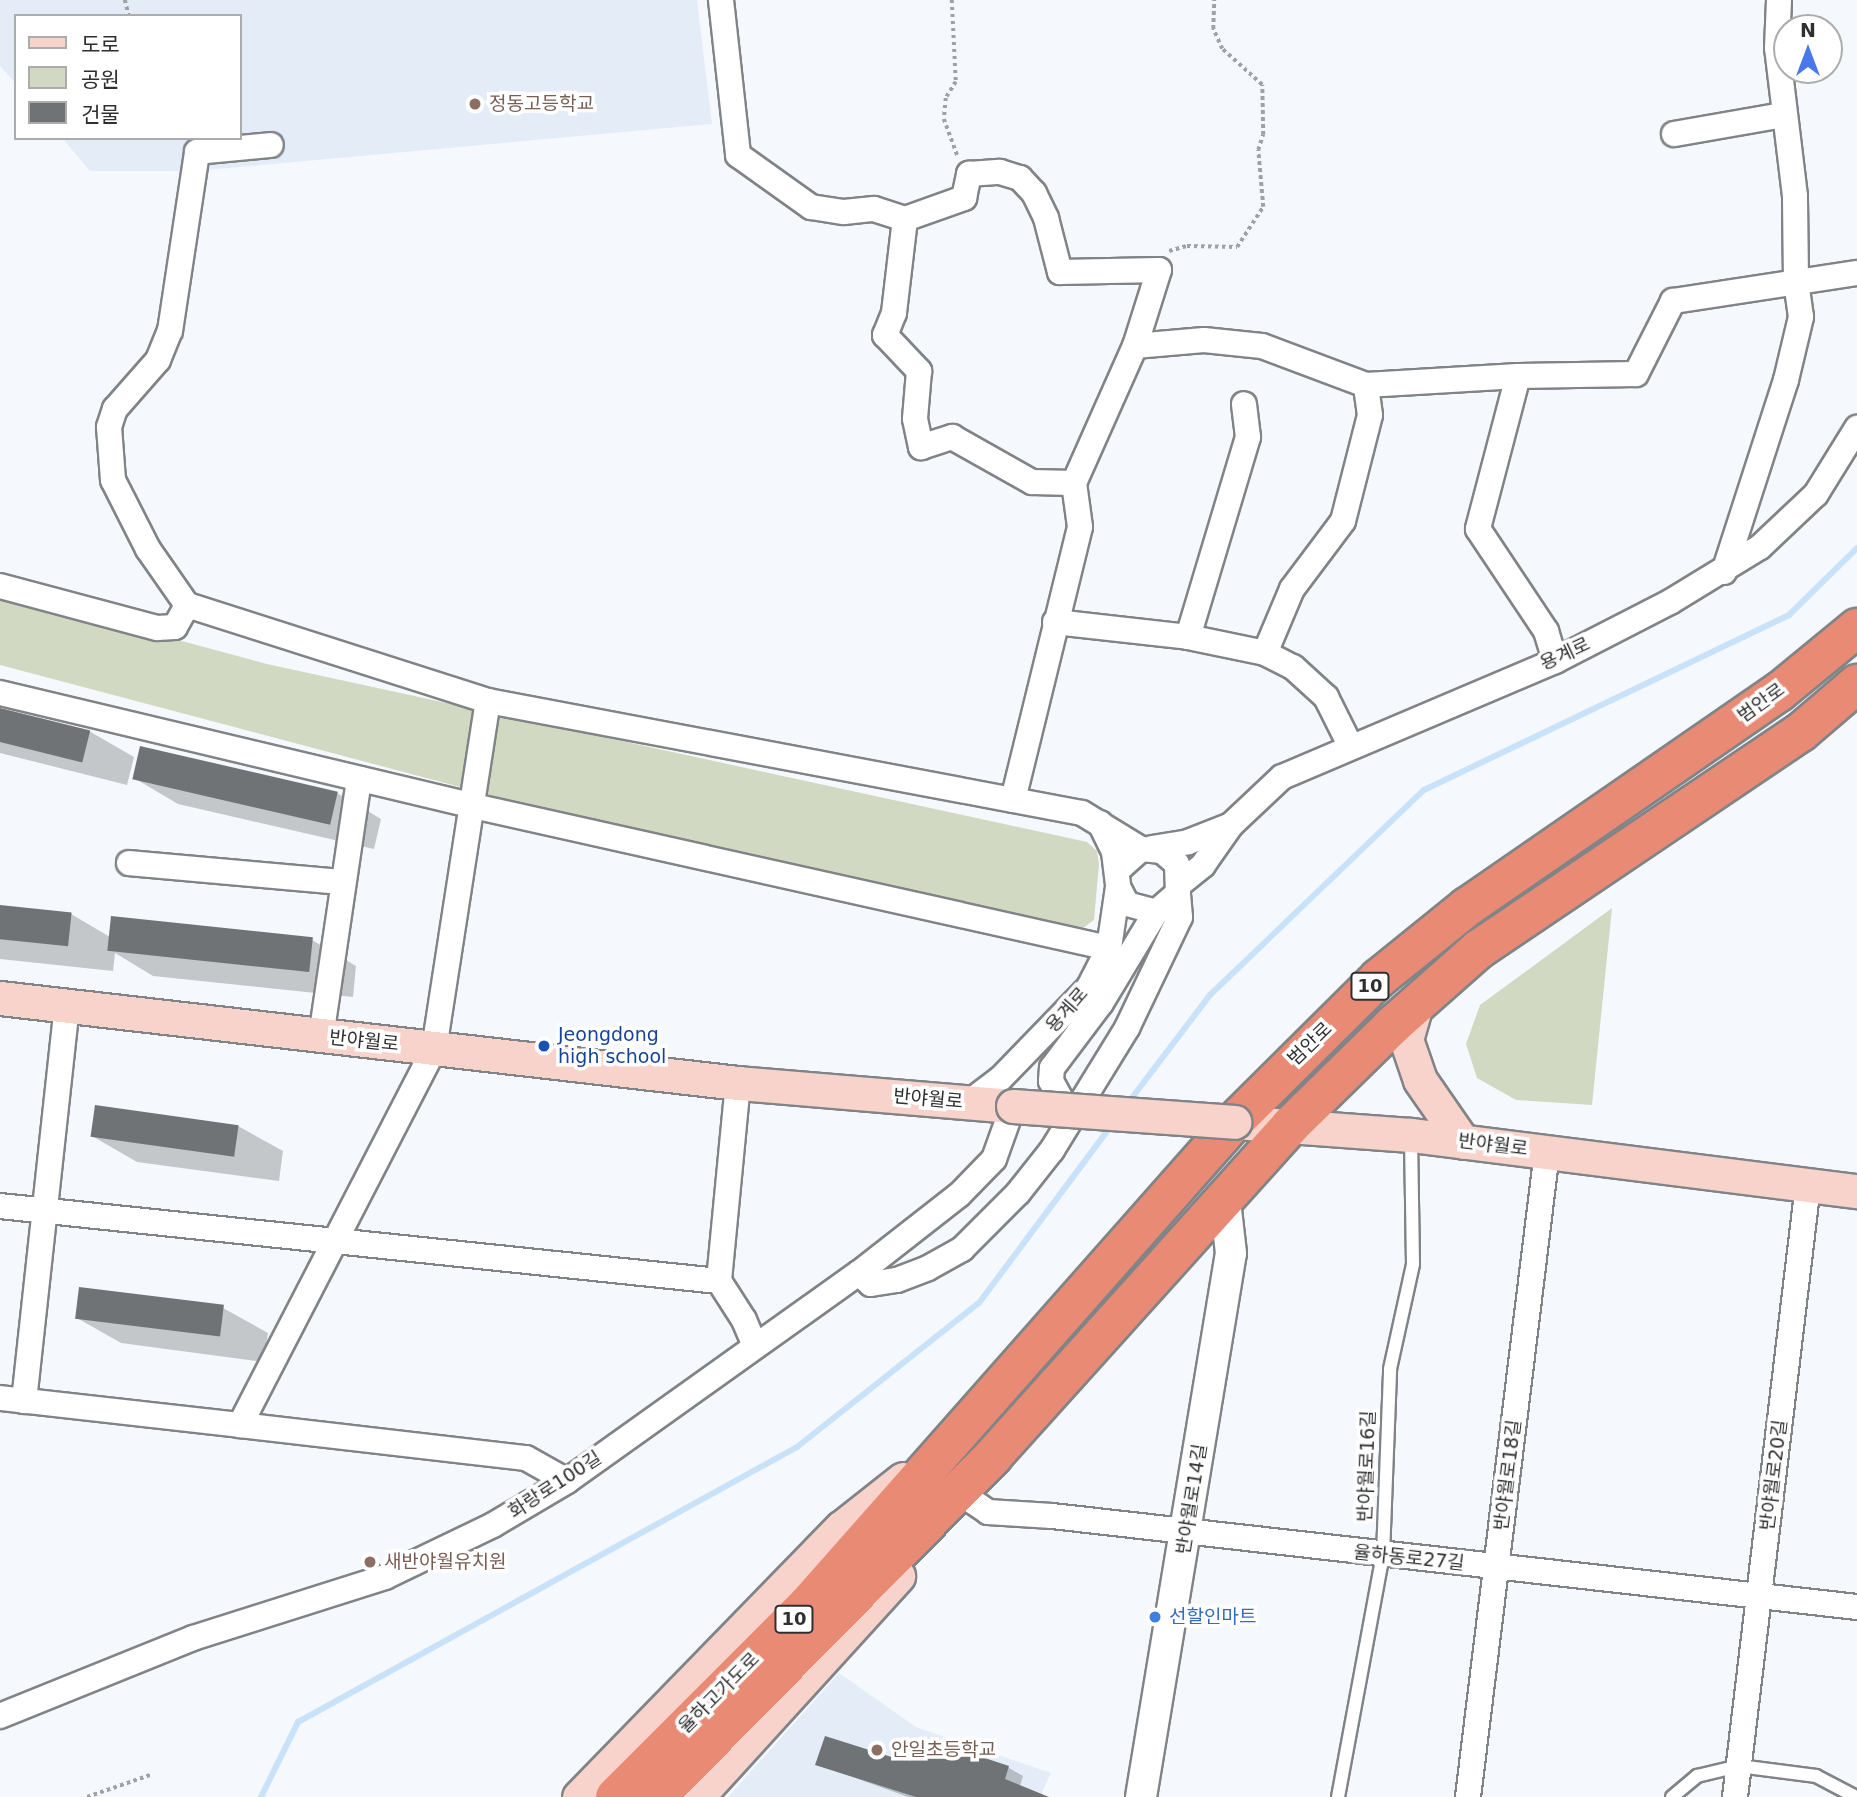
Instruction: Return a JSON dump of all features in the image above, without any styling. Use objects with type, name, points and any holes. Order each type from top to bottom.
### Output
[{"type":"highway","name":"범안로","points":[[963,1432],[1234,1122],[1379,978],[1467,906],[1779,692],[1857,628]]},
{"type":"highway","name":"10","points":[[993,1456],[1291,1125],[1416,1004],[1479,949],[1801,732],[1857,684]]},
{"type":"highway","name":"율하고가도로","points":[[615,1797],[807,1605],[963,1432]]},
{"type":"highway","name":"율하고가도로","points":[[657,1797],[993,1456]]},
{"type":"main road","name":"반야월로","points":[[0,998],[738,1083],[1411,1135],[1857,1191]]},
{"type":"main road","points":[[1416,1004],[1406,1039],[1416,1070],[1463,1142]]},
{"type":"main road","points":[[579,1797],[841,1528],[963,1432]]},
{"type":"main road","points":[[697,1797],[966,1497],[993,1456]]},
{"type":"street","points":[[721,0],[738,155],[811,207],[844,212],[874,209],[905,219],[964,198],[969,174],[1000,172],[1020,177],[1027,185],[1046,218],[1060,272],[1159,270],[1135,346],[1074,483],[1080,527],[1013,800]]},
{"type":"street","points":[[1724,572],[1787,380],[1801,317],[1796,281],[1795,196],[1783,115],[1779,0]]},
{"type":"street","points":[[1674,134],[1783,115]]},
{"type":"street","points":[[271,145],[197,152],[170,331],[158,360],[115,409],[109,426],[113,480],[148,549],[187,605],[488,701],[1013,800],[1099,820],[1177,864],[1180,917],[1108,1063],[1052,1150],[1009,1204],[962,1249],[928,1268],[897,1280],[871,1284],[859,1273]]},
{"type":"street","points":[[905,219],[894,313],[885,335],[919,371],[915,419],[922,447],[952,437],[1032,482],[1074,483]]},
{"type":"street","points":[[1135,346],[1204,341],[1262,346],[1366,385],[1518,376],[1636,374],[1673,301],[1857,273]]},
{"type":"street","points":[[1518,376],[1478,529],[1546,631],[1555,661]]},
{"type":"street","points":[[1265,653],[1292,589],[1343,521],[1370,415],[1366,385]]},
{"type":"street","points":[[1188,638],[1248,438],[1244,404]]},
{"type":"street","name":"용계로","points":[[1180,888],[1203,865],[1231,825],[1282,777],[1350,745],[1555,661],[1724,572],[1790,523],[1816,494],[1857,428]]},
{"type":"street","points":[[0,586],[157,628],[175,627],[187,605]]},
{"type":"street","points":[[1055,622],[1188,638],[1265,653],[1293,667],[1326,697],[1350,745]]},
{"type":"street","points":[[0,693],[469,805],[1109,948]]},
{"type":"street","points":[[240,1425],[338,1242],[435,1049],[469,805],[488,701]]},
{"type":"street","points":[[321,1037],[359,779]]},
{"type":"street","points":[[1099,820],[1128,904],[1156,912],[1180,888]]},
{"type":"street","name":"용계로","points":[[1147,849],[1188,842],[1231,825]]},
{"type":"street","points":[[1118,878],[1147,849]]},
{"type":"street","points":[[129,863],[343,882]]},
{"type":"street","name":"용계로","points":[[968,1102],[1000,1079],[1069,1011],[1089,987],[1109,948],[1118,878]]},
{"type":"street","name":"용계로","points":[[1068,1110],[1051,1081],[1052,1068],[1101,1003],[1156,912]]},
{"type":"street","points":[[67,1004],[43,1211],[12,1400],[526,1458],[567,1481]]},
{"type":"street","points":[[738,1083],[719,1282],[744,1320],[755,1346]]},
{"type":"street","name":"화랑로100길","points":[[0,1716],[193,1638],[386,1577],[442,1553],[567,1481],[859,1273],[980,1175],[994,1159],[1013,1106]]},
{"type":"street","name":"반야월로18길","points":[[1468,1797],[1547,1152]]},
{"type":"street","name":"반야월로20길","points":[[1735,1797],[1808,1185]]},
{"type":"street","name":"반야월로14길","points":[[1141,1797],[1231,1252],[1225,1201]]},
{"type":"street","points":[[0,1206],[719,1282]]},
{"type":"street","name":"율하동로27길","points":[[966,1497],[988,1513],[1857,1607]]},
{"type":"lane","name":"반야월로16길","points":[[1338,1797],[1383,1555],[1390,1369],[1413,1264],[1411,1135]]},
{"type":"lane","points":[[1672,1797],[1696,1776],[1739,1766],[1816,1776],[1856,1797]]},
{"type":"path","points":[[952,0],[956,82],[946,98],[944,119],[969,174]]},
{"type":"path","points":[[1159,270],[1156,263],[1166,251],[1187,246],[1237,247],[1263,207],[1258,150],[1263,135],[1262,85],[1222,49],[1213,29],[1214,0]]},
{"type":"path","points":[[87,1797],[149,1775]]},
{"type":"shaded area","name":"정동고등학교","points":[[0,0],[697,0],[712,124],[197,171],[90,171],[64,140],[242,140],[242,14],[14,14],[14,82],[0,66]]},
{"type":"shaded area","name":"안일초등학교","points":[[839,1673],[916,1727],[1051,1773],[1040,1797],[728,1797]]},
{"type":"green space","points":[[0,592],[267,664],[1087,842],[1097,851],[1099,864],[1094,920],[1079,931],[517,802],[0,665]]},
{"type":"green space","points":[[1612,908],[1592,1105],[1516,1100],[1477,1078],[1466,1044],[1480,1005]]},
{"type":"building","points":[[0,708],[90,730],[82,763],[0,742]]},
{"type":"building","points":[[140,746],[338,792],[330,825],[132,779]]},
{"type":"building","points":[[0,905],[72,913],[68,946],[0,939]]},
{"type":"building","points":[[111,916],[313,937],[309,972],[107,951]]},
{"type":"building","points":[[95,1105],[239,1125],[234,1157],[91,1137]]},
{"type":"building","points":[[79,1287],[224,1305],[220,1337],[75,1319]]},
{"type":"building","points":[[825,1736],[901,1760],[907,1743],[933,1751],[936,1742],[1009,1766],[1005,1779],[1049,1797],[916,1797],[815,1765]]},
{"type":"waterway","points":[[1128,1103],[1210,995],[1424,790],[1789,615],[1857,548]]},
{"type":"waterway","points":[[261,1797],[298,1722],[797,1447],[979,1303],[1113,1123]]},
{"type":"place","name":"정동고등학교","points":[[475,104]]},
{"type":"place","name":"Jeongdong high school","points":[[544,1046]]},
{"type":"place","name":"새반야월유치원","points":[[370,1562]]},
{"type":"place","name":"선할인마트","points":[[1155,1617]]},
{"type":"place","name":"안일초등학교","points":[[877,1750]]}]
